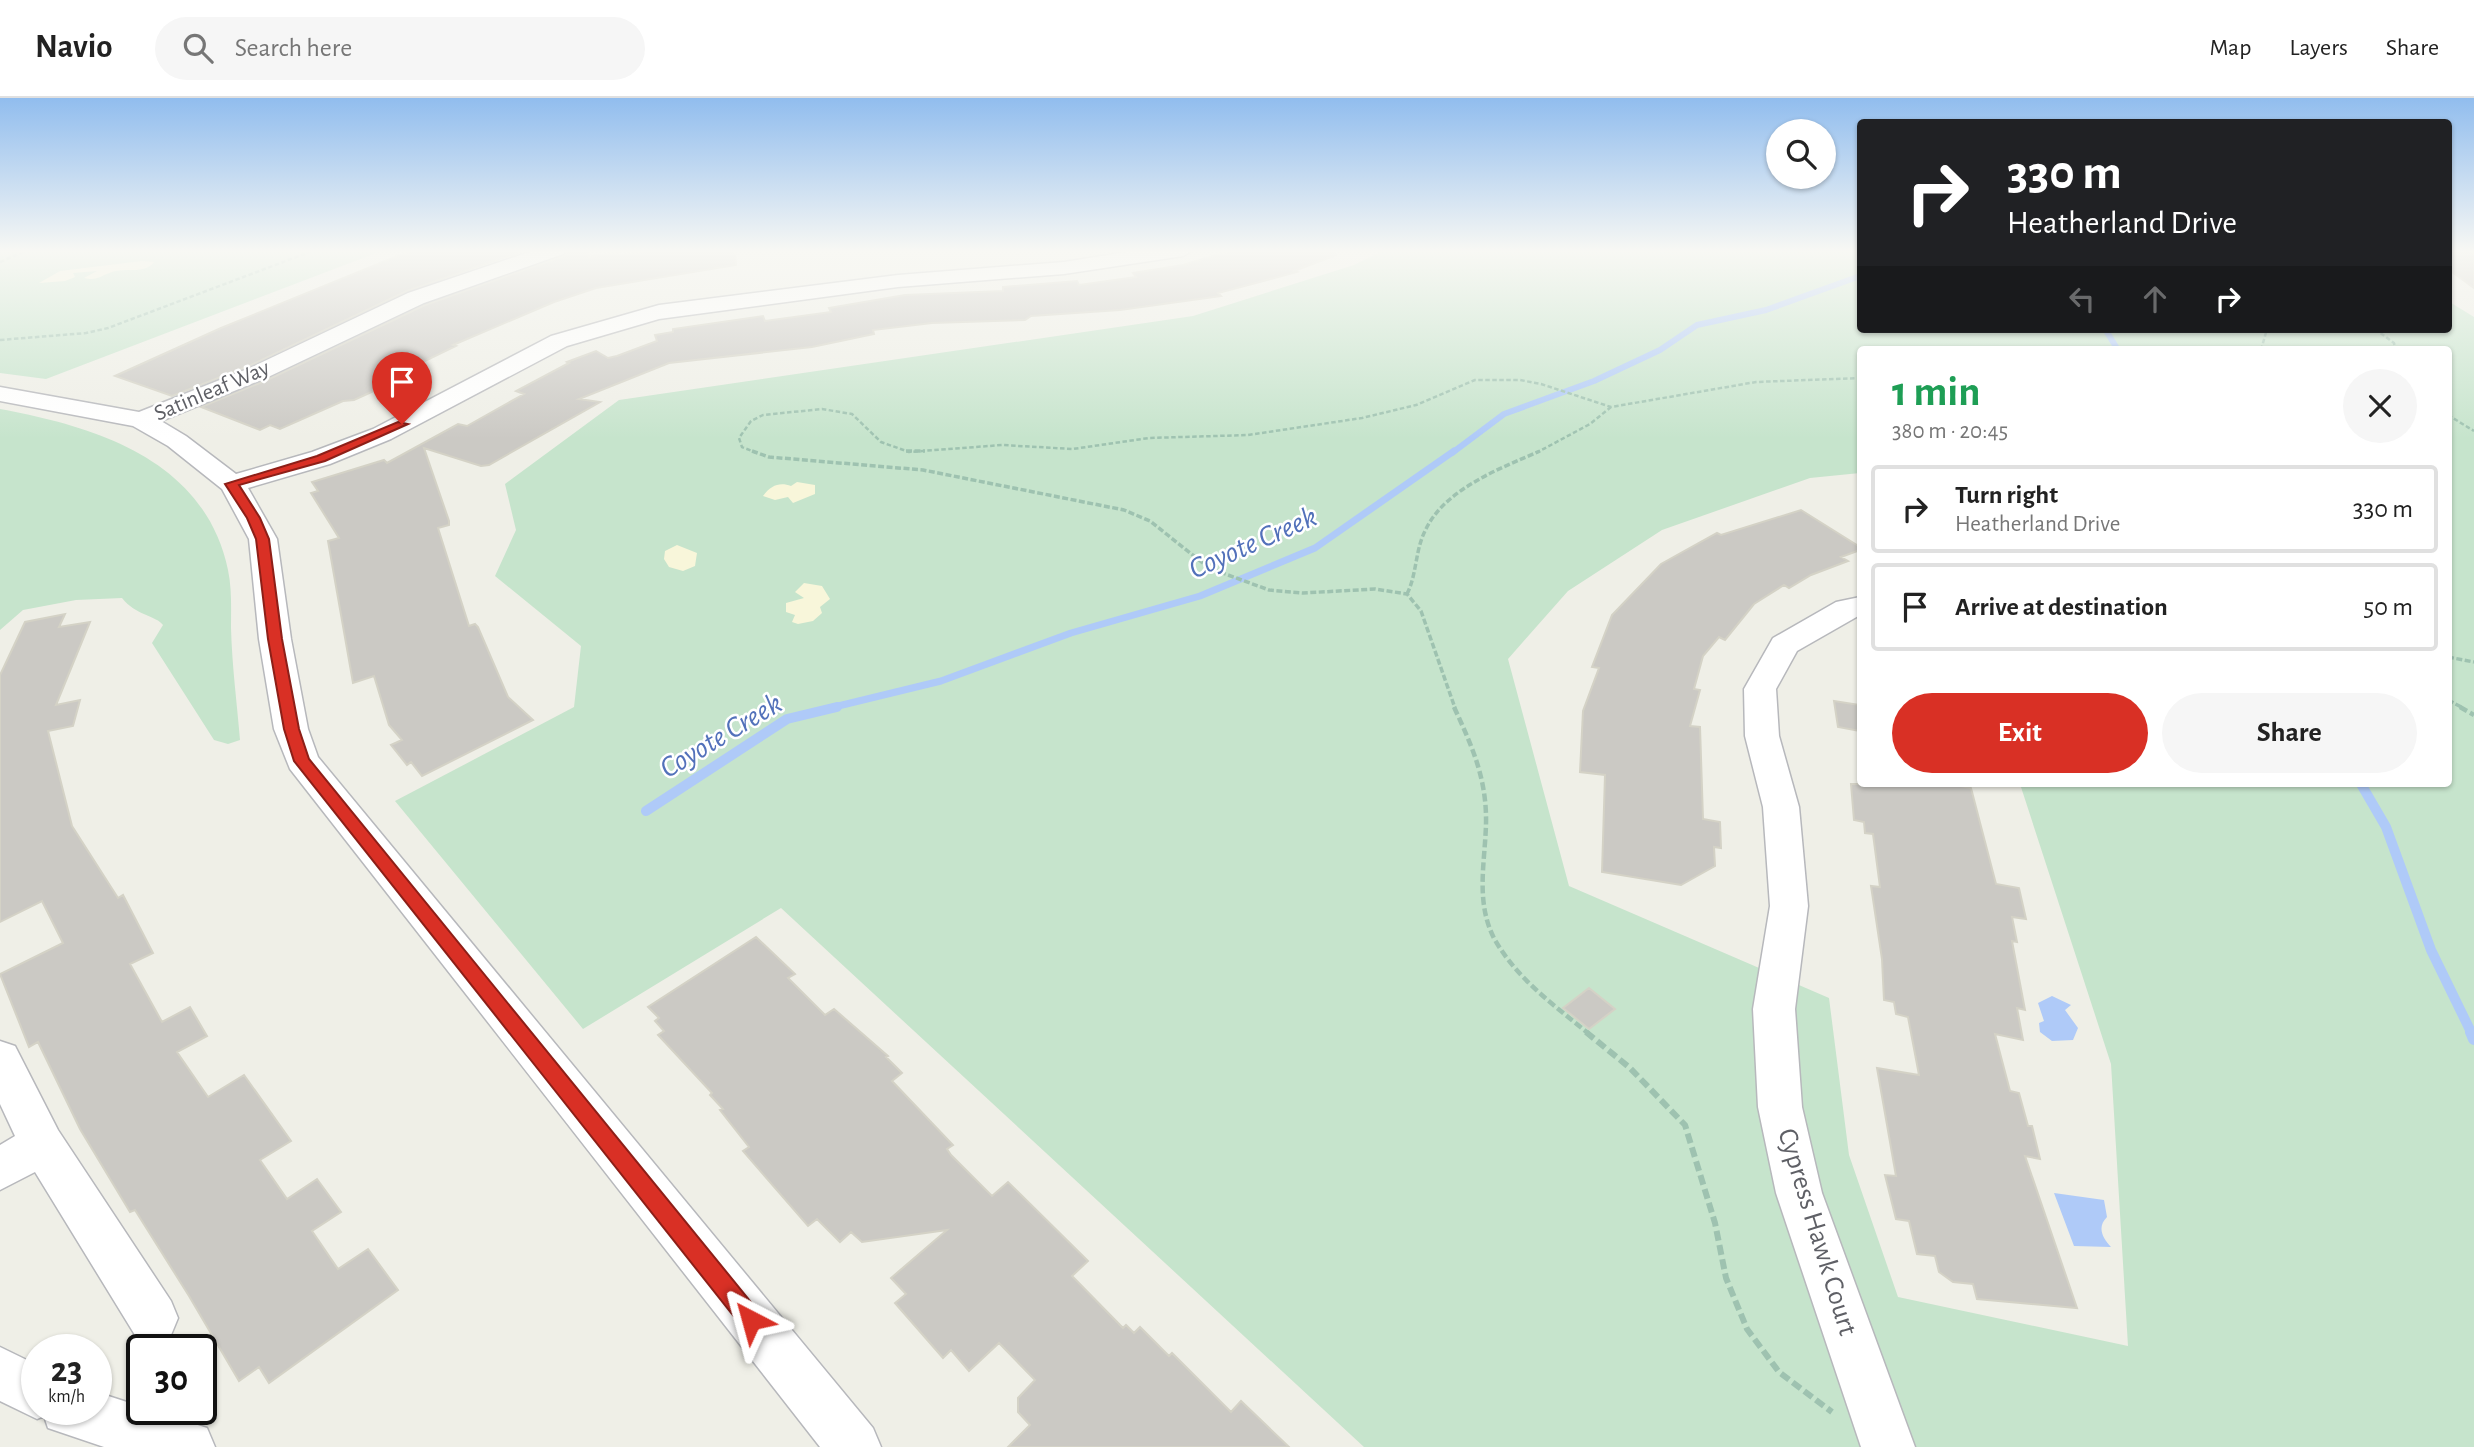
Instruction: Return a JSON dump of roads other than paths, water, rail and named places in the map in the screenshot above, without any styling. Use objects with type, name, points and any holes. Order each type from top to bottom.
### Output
[{"type":"street","name":"Satinleaf Way","points":[[141,420],[258,373],[384,313]]},
{"type":"street","points":[[232,484],[321,458],[382,434],[559,341],[655,313]]},
{"type":"street","points":[[0,394],[141,420],[177,441],[232,484],[254,518],[263,539],[275,639],[291,729],[302,761],[853,1447]]},
{"type":"street","name":"Cypress Hawk Court","points":[[1857,606],[1847,608],[1784,645],[1760,689],[1762,736],[1781,807],[1788,906],[1773,1009],[1780,1107],[1800,1193],[1888,1447]]},
{"type":"street","points":[[0,1059],[42,1144],[153,1318]]},
{"type":"street","points":[[0,1169],[42,1144]]},
{"type":"street","points":[[0,1373],[21,1384]]},
{"type":"street","points":[[112,1423],[188,1447]]},
{"type":"water","points":[[2052,996],[2071,1005],[2065,1010],[2078,1028],[2073,1040],[2052,1041],[2040,1032],[2039,1023],[2044,1021],[2038,1003]]},
{"type":"water","points":[[2054,1193],[2104,1200],[2107,1217],[2102,1224],[2102,1232],[2111,1247],[2074,1246]]},
{"type":"waterway","name":"Coyote Creek","points":[[1452,453],[1504,414],[1594,381],[1660,350],[1697,325],[1752,313]]},
{"type":"waterway","points":[[2107,333],[2116,346]]},
{"type":"waterway","name":"Coyote Creek","points":[[830,708],[941,681],[1071,633],[1200,596],[1315,548],[1454,451]]},
{"type":"waterway","name":"Coyote Creek","points":[[646,811],[787,719],[837,707]]},
{"type":"waterway","points":[[2363,787],[2386,827],[2431,950],[2472,1034]]},
{"type":"waterway","points":[[2471,1032],[2474,1039]]}]
